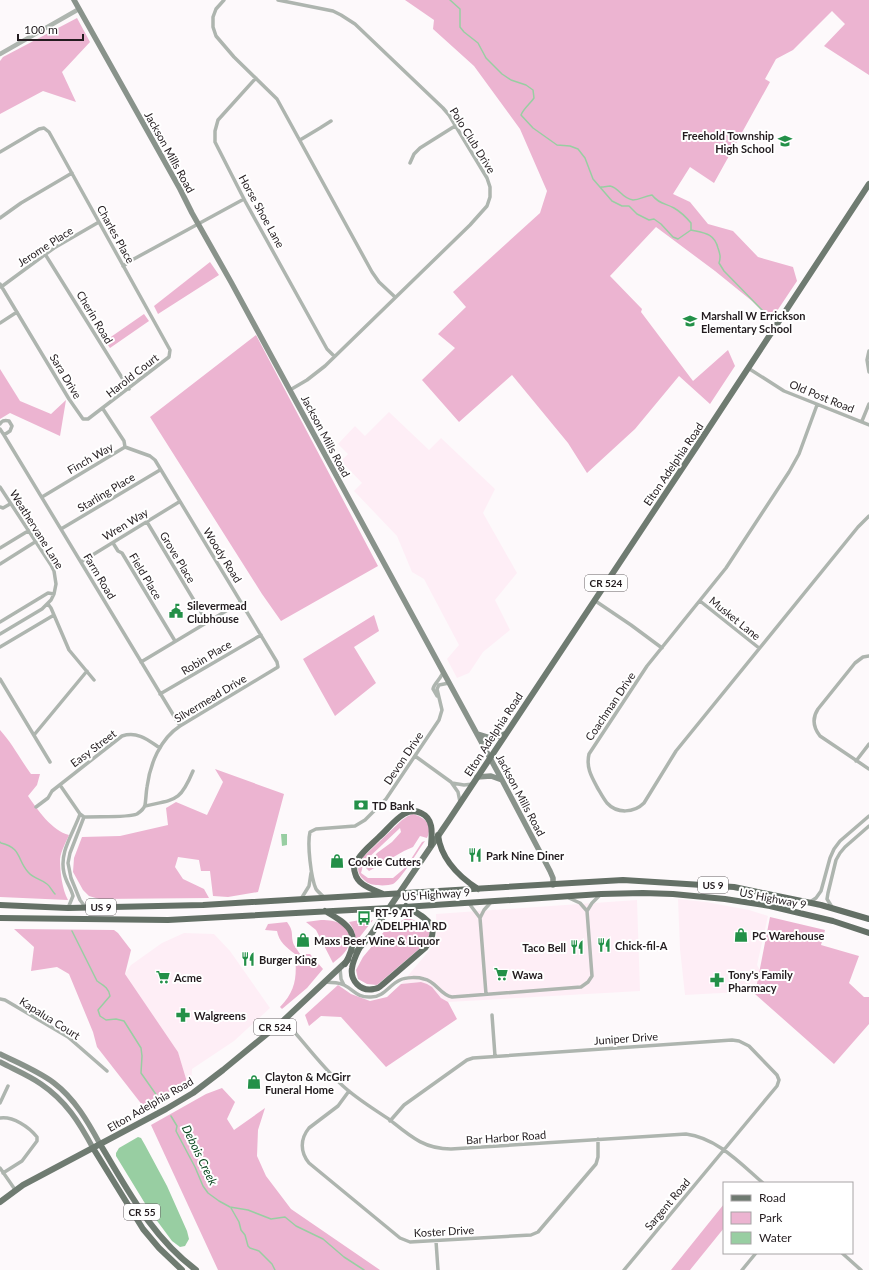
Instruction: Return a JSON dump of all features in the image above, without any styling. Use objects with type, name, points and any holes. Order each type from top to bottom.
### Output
[{"type":"highway","points":[[385,895],[361,883],[356,876],[354,868],[355,864],[362,854],[399,817],[411,811],[422,813],[430,821],[432,830],[431,845]]},
{"type":"highway","points":[[438,834],[443,852],[456,872],[478,889]]},
{"type":"highway","name":"US Highway 9","points":[[0,905],[68,908],[196,906],[623,880],[734,887],[810,902],[869,919]]},
{"type":"highway","name":"US Highway 9","points":[[0,918],[168,920],[389,908],[601,894],[673,894],[742,902],[797,912],[833,921],[869,933]]},
{"type":"highway","points":[[359,949],[354,960],[352,976],[355,982],[367,990],[375,989],[382,985],[425,948],[431,941],[433,933],[432,927],[426,918],[406,906]]},
{"type":"highway","points":[[325,911],[344,922],[351,932],[353,945],[351,954],[345,964]]},
{"type":"main road","name":"Jackson Mills Road","points":[[74,0],[180,189],[502,780],[550,871],[553,878],[553,885]]},
{"type":"main road","name":"Elton Adelphia Road","points":[[16,1191],[23,1185],[166,1109],[193,1093],[284,1020],[345,964],[359,949],[370,936],[473,784],[869,184]]},
{"type":"main road","points":[[476,734],[490,738],[505,734]]},
{"type":"main road","points":[[477,777],[491,776],[502,780]]},
{"type":"main road","points":[[0,1054],[44,1076],[63,1090],[84,1116],[100,1144]]},
{"type":"main road","points":[[0,1062],[40,1083],[58,1097],[75,1116],[93,1148]]},
{"type":"main road","name":"CR 55","points":[[100,1144],[150,1224],[171,1249],[196,1270]]},
{"type":"main road","name":"CR 55","points":[[93,1148],[143,1229],[158,1248],[182,1270]]},
{"type":"main road","name":"CR 524","points":[[0,1202],[16,1191]]},
{"type":"street","points":[[224,0],[214,14],[214,33],[221,43],[276,99],[372,272],[379,282],[395,297]]},
{"type":"street","name":"Polo Club Drive","points":[[278,0],[334,11],[349,19],[443,108],[488,181],[490,194],[488,203],[483,211],[470,225],[313,376],[290,390]]},
{"type":"street","points":[[0,54],[79,9]]},
{"type":"street","name":"Horse Shoe Lane","points":[[256,78],[216,124],[214,132],[216,145],[244,199],[327,349],[334,356]]},
{"type":"street","points":[[300,140],[331,120]]},
{"type":"street","points":[[410,163],[414,154],[420,148],[455,126]]},
{"type":"street","name":"Charles Place","points":[[0,152],[41,128],[47,129],[50,132],[170,350],[170,354]]},
{"type":"street","points":[[0,218],[21,203],[72,173]]},
{"type":"street","points":[[124,266],[139,256],[244,199]]},
{"type":"street","name":"Jerome Place","points":[[1,285],[46,254],[99,222]]},
{"type":"street","name":"Cherin Road","points":[[46,254],[129,389]]},
{"type":"street","name":"Sara Drive","points":[[1,285],[81,417],[83,419],[88,419],[103,409]]},
{"type":"street","points":[[0,322],[17,312]]},
{"type":"street","points":[[869,351],[867,360],[869,372]]},
{"type":"street","name":"Harold Court","points":[[103,409],[168,359],[170,354]]},
{"type":"street","name":"Old Post Road","points":[[748,368],[784,391],[869,425]]},
{"type":"street","points":[[862,422],[869,404]]},
{"type":"street","name":"Coachman Drive","points":[[817,405],[799,454],[789,472],[726,568],[639,678],[592,749],[588,759],[589,771],[610,806],[626,811],[633,810],[644,803],[676,751],[858,527],[869,516]]},
{"type":"street","points":[[103,409],[124,441],[125,447]]},
{"type":"street","points":[[0,424],[6,420],[11,423],[12,429],[4,435]]},
{"type":"street","name":"Farm Road","points":[[0,429],[180,726]]},
{"type":"street","name":"Finch Way","points":[[42,497],[125,447],[148,456]]},
{"type":"street","name":"Woody Road","points":[[148,456],[155,460],[179,502],[261,635],[277,662],[278,667]]},
{"type":"street","name":"Starling Place","points":[[61,529],[160,470]]},
{"type":"street","name":"Weathervane Lane","points":[[0,487],[54,571],[56,584],[54,594],[48,605],[0,634]]},
{"type":"street","name":"Wren Way","points":[[81,562],[179,502]]},
{"type":"street","points":[[0,507],[3,508],[10,504]]},
{"type":"street","name":"Grove Place","points":[[146,522],[207,622]]},
{"type":"street","points":[[0,548],[28,531]]},
{"type":"street","points":[[0,564],[35,542]]},
{"type":"street","name":"Field Place","points":[[113,542],[118,551],[122,553],[175,641]]},
{"type":"street","points":[[0,622],[48,593],[54,594]]},
{"type":"street","points":[[594,600],[662,648]]},
{"type":"street","name":"Musket Lane","points":[[700,601],[759,648]]},
{"type":"street","points":[[141,662],[241,602]]},
{"type":"street","points":[[48,605],[54,615],[69,650],[94,680]]},
{"type":"street","points":[[0,647],[54,615]]},
{"type":"street","name":"Robin Place","points":[[160,694],[261,635]]},
{"type":"street","points":[[869,656],[863,657],[855,663],[818,709],[814,718],[815,728],[820,736],[869,770]]},
{"type":"street","name":"Silvermead Drive","points":[[145,806],[149,774],[160,748],[169,735],[180,726],[278,667]]},
{"type":"street","points":[[34,735],[87,671]]},
{"type":"street","name":"Devon Drive","points":[[311,873],[309,841],[310,832],[316,829],[355,826],[363,822],[383,802],[439,720],[442,710],[433,686],[439,680],[443,672]]},
{"type":"street","points":[[0,679],[50,762]]},
{"type":"street","points":[[438,696],[437,689],[439,684],[449,683]]},
{"type":"street","name":"Easy Street","points":[[36,807],[48,798],[52,791],[119,738],[132,734],[141,736],[160,748]]},
{"type":"street","points":[[856,761],[869,744]]},
{"type":"street","points":[[415,756],[450,782],[458,792],[460,803]]},
{"type":"street","points":[[60,785],[80,814],[84,817],[131,816],[138,813],[145,806],[169,800],[178,796],[183,790],[193,771]]},
{"type":"street","points":[[450,782],[464,785],[473,784]]},
{"type":"street","points":[[68,908],[73,898],[64,872],[63,860],[67,844],[80,814]]},
{"type":"street","points":[[810,902],[821,892],[830,858],[834,849],[840,841],[869,816]]},
{"type":"street","points":[[84,817],[68,859],[69,872],[78,896],[86,908]]},
{"type":"street","points":[[832,908],[828,899],[828,893],[838,856],[845,846],[869,826]]},
{"type":"street","points":[[67,844],[72,846]]},
{"type":"street","points":[[311,873],[315,887],[325,898]]},
{"type":"street","points":[[301,900],[309,886],[311,873]]},
{"type":"street","points":[[325,982],[344,985],[360,995],[373,997],[384,993],[400,980],[420,978],[430,981],[449,997],[581,987],[587,984],[592,973],[587,910],[592,902],[601,894]]},
{"type":"street","points":[[566,896],[580,903],[587,910]]},
{"type":"street","points":[[486,994],[480,918],[484,910],[492,901]]},
{"type":"street","points":[[468,902],[480,918]]},
{"type":"street","points":[[340,968],[341,979],[344,985]]},
{"type":"street","name":"Kapalua Court","points":[[0,999],[68,1037],[106,1071]]},
{"type":"street","points":[[492,1015],[495,1056]]},
{"type":"street","name":"Bar Harbor Road","points":[[284,1020],[332,1076],[349,1091],[412,1138],[433,1148],[445,1149],[686,1134],[707,1139],[714,1143],[762,1182]]},
{"type":"street","name":"Juniper Drive","points":[[390,1121],[404,1105],[466,1060],[473,1058],[732,1040],[746,1043],[777,1075],[778,1082],[777,1086],[724,1150]]},
{"type":"street","points":[[0,1102],[8,1086]]},
{"type":"street","name":"Koster Drive","points":[[349,1091],[338,1106],[309,1128],[306,1132],[302,1146],[303,1152],[309,1163],[400,1238],[410,1242],[531,1234],[538,1232],[543,1228],[596,1164],[598,1157],[598,1139]]},
{"type":"street","points":[[0,1112],[1,1118],[6,1117],[15,1120],[38,1137],[38,1141],[22,1161],[3,1173]]},
{"type":"street","name":"Sargent Road","points":[[624,1270],[724,1150]]},
{"type":"street","points":[[0,1168],[16,1191]]},
{"type":"street","points":[[436,1241],[438,1270]]},
{"type":"street","points":[[742,1270],[755,1254]]},
{"type":"street","points":[[843,1254],[861,1270]]},
{"type":"shaded area","points":[[389,412],[429,450],[441,438],[495,489],[483,513],[517,573],[495,600],[510,630],[483,652],[469,673],[457,678],[447,659],[459,645],[424,579],[412,572],[397,536],[354,491],[362,483],[341,461],[348,454],[338,444],[355,426],[365,436]]},
{"type":"shaded area","points":[[678,899],[706,902],[749,910],[768,916],[757,965],[762,974],[758,991],[685,995],[680,949]]},
{"type":"shaded area","points":[[637,900],[640,991],[448,1002],[441,998],[432,987],[421,982],[401,984],[437,941],[436,914]]},
{"type":"shaded area","points":[[184,933],[214,934],[230,951],[270,1008],[234,1041],[192,1069],[191,1088],[187,1082],[178,1052],[125,974],[131,965],[162,943]]},
{"type":"green space","points":[[405,0],[869,0],[869,75],[824,46],[845,24],[832,11],[793,50],[776,59],[765,79],[770,82],[714,183],[690,167],[673,194],[690,202],[708,224],[733,231],[758,257],[793,267],[797,281],[771,320],[752,301],[715,271],[656,227],[610,276],[642,309],[641,312],[693,381],[728,350],[735,366],[710,404],[679,376],[635,429],[587,473],[568,443],[512,375],[459,422],[422,380],[455,348],[438,334],[466,307],[453,292],[540,213],[547,191],[520,129],[474,66],[433,29],[434,20]]},
{"type":"green space","points":[[77,18],[90,42],[62,72],[76,102],[43,91],[0,114],[0,61],[3,57]]},
{"type":"green space","points":[[210,262],[219,275],[158,314],[154,306]]},
{"type":"green space","points":[[144,314],[149,321],[110,348],[105,341]]},
{"type":"green space","points":[[256,335],[378,566],[281,621],[262,594],[150,417]]},
{"type":"green space","points":[[0,369],[20,401],[51,414],[66,400],[60,436],[10,413],[0,419]]},
{"type":"green space","points":[[374,615],[379,631],[354,647],[376,683],[335,716],[303,659]]},
{"type":"green space","points":[[0,730],[31,774],[40,774],[37,785],[28,796],[40,813],[51,824],[63,833],[69,835],[62,850],[60,859],[60,869],[64,891],[68,900],[0,897]]},
{"type":"green space","points":[[215,769],[284,794],[258,892],[228,897],[213,896],[210,871],[201,871],[199,860],[178,857],[175,867],[183,879],[204,889],[209,898],[99,899],[89,896],[83,890],[73,872],[74,858],[82,837],[120,836],[168,825],[166,808],[176,802],[207,815],[223,782]]},
{"type":"green space","points":[[413,814],[425,820],[429,826],[427,838],[420,836],[413,847],[369,871],[366,868],[377,853],[392,842],[401,832],[400,828],[364,862],[361,873],[368,878],[393,878],[406,867],[422,842],[425,841],[405,871],[393,884],[374,885],[366,881],[359,873],[358,866],[360,860],[402,820]]},
{"type":"green space","points":[[770,917],[825,930],[821,945],[859,956],[849,983],[864,997],[869,997],[869,1024],[834,1064],[755,994]]},
{"type":"green space","points":[[407,918],[420,922],[426,926],[430,932],[426,943],[377,985],[367,984],[358,979],[356,970],[363,957],[387,928]]},
{"type":"green space","points":[[321,920],[337,922],[344,926],[348,932],[350,940],[349,944],[342,955],[333,963],[316,930],[306,922]]},
{"type":"green space","points":[[360,920],[361,924],[373,920],[355,943],[354,932],[349,922]]},
{"type":"green space","points":[[287,922],[292,931],[294,945],[300,954],[310,954],[323,969],[307,988],[282,1009],[280,1007],[289,995],[294,983],[296,970],[295,954],[281,941],[277,931],[265,930],[268,924]]},
{"type":"green space","points":[[14,929],[114,930],[118,933],[131,950],[125,974],[178,1052],[187,1082],[143,1106],[97,1047],[93,1032],[69,974],[57,967],[31,971],[34,947]]},
{"type":"green space","points":[[421,982],[432,987],[441,998],[448,1002],[457,1019],[386,1067],[341,1017],[321,1016],[309,1026],[305,1015],[338,985],[351,994],[370,1001],[387,997],[401,984]]},
{"type":"green space","points":[[222,1088],[235,1102],[227,1119],[234,1130],[265,1108],[258,1130],[257,1156],[266,1176],[291,1209],[380,1270],[218,1270],[151,1125],[206,1094]]},
{"type":"green space","points":[[723,1205],[723,1229],[690,1270],[671,1270]]},
{"type":"water","points":[[281,834],[287,834],[287,845],[282,846]]},
{"type":"water","points":[[138,1137],[141,1138],[167,1186],[187,1231],[189,1239],[185,1246],[180,1247],[172,1241],[149,1210],[116,1156],[119,1148]]},
{"type":"waterway","points":[[450,0],[460,9],[460,27],[478,43],[486,58],[502,74],[511,80],[526,85],[533,90],[534,98],[521,115],[533,128],[557,145],[570,146],[578,149],[585,158],[593,179],[612,201],[622,206],[629,206],[637,214],[649,220],[654,219],[673,237],[678,239],[691,230],[691,223],[679,211],[660,202],[652,195],[633,200],[629,199],[613,187],[601,187]]},
{"type":"waterway","points":[[691,230],[708,234],[714,239],[720,254],[719,263],[724,271],[766,314],[774,320]]},
{"type":"waterway","name":"Debois Creek","points":[[0,842],[13,848],[28,872],[45,882],[55,894]]},
{"type":"waterway","name":"Debois Creek","points":[[72,931],[97,981],[105,987],[110,996],[98,1010],[100,1016],[106,1020],[116,1019],[124,1021],[141,1048],[141,1073],[162,1103]]},
{"type":"waterway","name":"Debois Creek","points":[[171,1116],[177,1126],[176,1131],[203,1186],[208,1193],[230,1207],[248,1210],[271,1219],[285,1217],[296,1226],[323,1239],[344,1257],[364,1270]]},
{"type":"waterway","points":[[231,1208],[239,1222],[241,1230],[245,1235],[248,1246],[259,1251],[272,1264],[275,1270]]},
{"type":"place","name":"Freehold Township High School","points":[[785,141]]},
{"type":"place","name":"Marshall W Errickson Elementary School","points":[[690,321]]},
{"type":"place","name":"Silevermead Clubhouse","points":[[176,611]]},
{"type":"place","name":"TD Bank","points":[[361,805]]},
{"type":"place","name":"Park Nine Diner","points":[[475,855]]},
{"type":"place","name":"Cookie Cutters","points":[[337,861]]},
{"type":"place","name":"RT-9 AT ADELPHIA RD","points":[[364,918]]},
{"type":"place","name":"PC Warehouse","points":[[741,935]]},
{"type":"place","name":"Maxs Beer Wine & Liquor","points":[[303,940]]},
{"type":"place","name":"Chick-fil-A","points":[[604,945]]},
{"type":"place","name":"Taco Bell","points":[[577,947]]},
{"type":"place","name":"Burger King","points":[[248,959]]},
{"type":"place","name":"Wawa","points":[[501,974]]},
{"type":"place","name":"Acme","points":[[163,977]]},
{"type":"place","name":"Tony's Family Pharmacy","points":[[717,980]]},
{"type":"place","name":"Walgreens","points":[[183,1015]]},
{"type":"place","name":"Clayton & McGirr Funeral Home","points":[[254,1082]]}]
